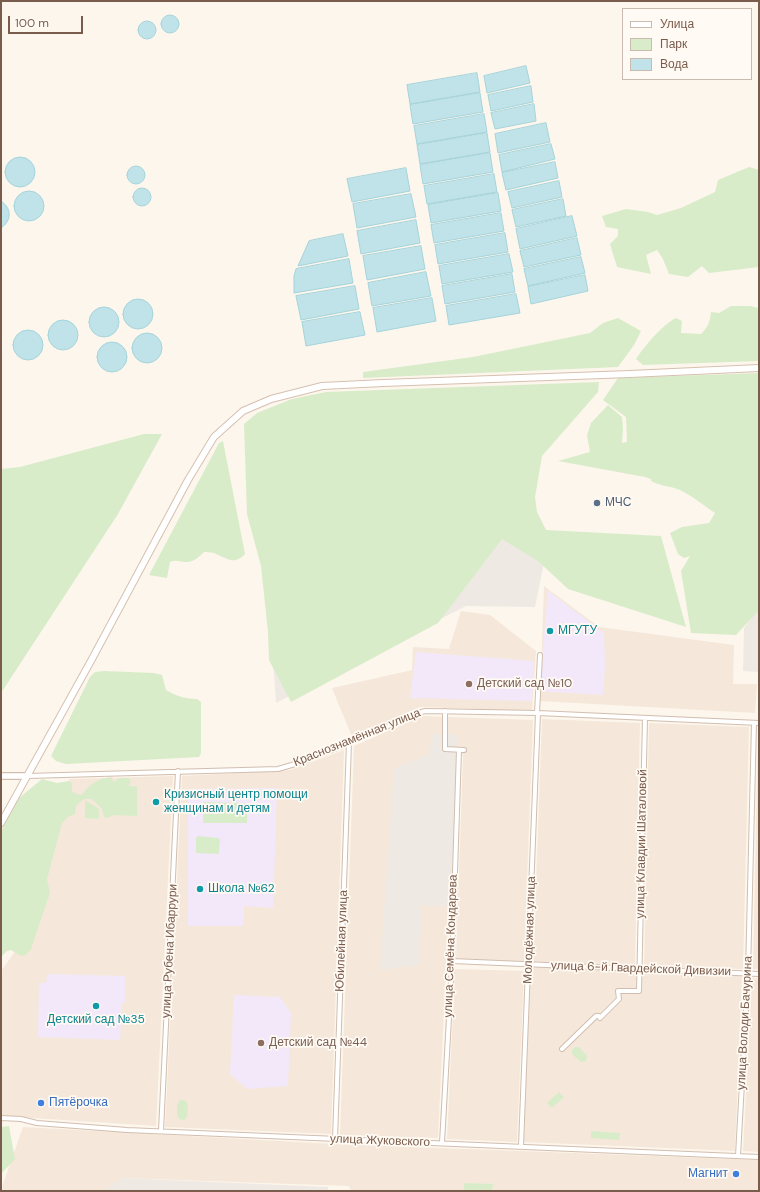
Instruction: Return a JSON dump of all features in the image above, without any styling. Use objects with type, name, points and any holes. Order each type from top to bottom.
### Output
[{"type":"main road","points":[[1,823],[92,659],[188,480],[214,437],[243,411],[271,399],[322,386],[759,368]]},
{"type":"street","name":"Молодёжная улица","points":[[521,1146],[540,655]]},
{"type":"street","name":"Краснознамённая улица","points":[[27,776],[278,769],[302,762],[421,712],[445,710],[759,723]]},
{"type":"street","name":"улица Семёна Кондарева","points":[[442,1143],[462,750],[445,749],[445,710]]},
{"type":"street","name":"улица Клавдии Шаталовой","points":[[562,1049],[596,1016],[600,1018],[605,1013],[618,999],[618,991],[639,991],[645,718]]},
{"type":"street","name":"улица Володи Бачурина","points":[[738,1156],[748,974],[754,723]]},
{"type":"street","name":"Юбилейная улица","points":[[335,1139],[349,743]]},
{"type":"street","name":"улица Рубена Ибаррури","points":[[161,1131],[178,771]]},
{"type":"street","points":[[1,776],[27,776]]},
{"type":"street","name":"улица 6-й Гвардейской Дивизии","points":[[452,961],[759,974]]},
{"type":"street","name":"улица Жуковского","points":[[1,1118],[21,1119],[37,1123],[161,1131],[759,1157]]},
{"type":"shaded area","points":[[438,483],[545,558],[535,607],[466,606],[276,703],[273,658]]},
{"type":"shaded area","points":[[544,586],[599,627],[734,645],[733,684],[757,684],[755,713],[540,701]]},
{"type":"shaded area","points":[[548,591],[604,633],[605,668],[603,695],[539,691]]},
{"type":"shaded area","points":[[759,607],[759,672],[743,671],[744,628]]},
{"type":"shaded area","points":[[461,611],[490,615],[536,651],[532,711],[420,707],[352,737],[332,688],[412,670],[413,647],[449,649]]},
{"type":"shaded area","points":[[416,652],[534,661],[532,701],[410,698]]},
{"type":"shaded area","points":[[422,716],[533,720],[524,962],[456,959],[463,756],[461,751],[456,752],[438,1138],[340,1135],[354,746]]},
{"type":"shaded area","points":[[542,719],[640,723],[635,965],[533,962]]},
{"type":"shaded area","points":[[649,723],[749,727],[743,969],[644,966]]},
{"type":"shaded area","points":[[758,727],[759,969],[753,969]]},
{"type":"shaded area","points":[[433,733],[458,735],[451,907],[422,905],[419,965],[380,970],[394,768],[428,755]]},
{"type":"shaded area","points":[[344,750],[331,1134],[165,1127],[182,776],[290,770]]},
{"type":"shaded area","points":[[173,776],[156,1126],[1,1116],[1,971],[31,929],[69,779]]},
{"type":"shaded area","points":[[277,788],[273,908],[244,906],[243,926],[188,926],[188,789]]},
{"type":"shaded area","points":[[530,966],[742,975],[735,1151],[523,1142]]},
{"type":"shaded area","points":[[455,969],[524,971],[517,1142],[447,1139]]},
{"type":"shaded area","points":[[47,974],[125,976],[125,1002],[122,1004],[120,1040],[38,1037],[39,983],[46,983]]},
{"type":"shaded area","points":[[752,978],[759,979],[759,1152],[743,1151]]},
{"type":"shaded area","name":"Детский сад №44","points":[[234,995],[280,997],[291,1013],[288,1086],[247,1089],[230,1074]]},
{"type":"shaded area","points":[[23,1127],[335,1144],[759,1160],[759,1191],[351,1191],[349,1186],[121,1178],[115,1191],[2,1191],[3,1184]]},
{"type":"shaded area","points":[[121,1178],[328,1187],[328,1191],[105,1191]]},
{"type":"green space","points":[[749,167],[759,170],[759,267],[709,273],[702,266],[688,277],[669,274],[663,259],[657,250],[646,255],[651,274],[617,267],[610,244],[618,236],[618,229],[606,227],[602,216],[626,209],[648,212],[657,215],[681,208],[715,192],[718,180]]},
{"type":"green space","points":[[731,306],[750,306],[759,308],[759,361],[643,365],[636,359],[660,330],[676,318],[682,321],[681,333],[701,334],[708,324],[711,312],[719,313]]},
{"type":"green space","points":[[618,318],[641,331],[634,345],[618,367],[363,378],[363,372],[473,357],[590,333],[603,323]]},
{"type":"green space","points":[[759,373],[759,610],[736,635],[691,633],[681,571],[690,556],[684,558],[678,554],[670,533],[682,527],[709,523],[715,513],[685,492],[654,483],[651,479],[645,477],[558,461],[590,452],[587,435],[591,423],[608,405],[622,417],[622,443],[627,442],[626,417],[603,400],[618,378]]},
{"type":"green space","points":[[599,382],[598,392],[542,456],[535,497],[537,512],[546,530],[661,536],[686,627],[568,589],[538,561],[502,539],[438,623],[291,702],[269,660],[268,632],[261,566],[247,514],[244,424],[257,413],[292,399],[326,392]]},
{"type":"green space","points":[[144,434],[162,434],[118,514],[1,693],[1,469],[20,467]]},
{"type":"green space","points":[[223,441],[245,554],[237,560],[230,560],[213,553],[204,552],[190,562],[170,562],[167,578],[149,575],[219,443]]},
{"type":"green space","points":[[95,672],[154,673],[162,675],[166,690],[181,697],[197,699],[201,702],[201,753],[199,757],[66,764],[56,761],[51,756],[90,677]]},
{"type":"green space","points":[[111,777],[114,782],[119,778],[129,778],[131,782],[128,786],[137,786],[137,816],[114,815],[107,818],[104,817],[102,809],[92,799],[84,799],[76,806],[75,814],[68,817],[62,823],[47,879],[50,893],[31,949],[26,955],[21,956],[11,950],[7,951],[1,957],[1,831],[19,798],[42,779],[57,783],[69,781],[72,783],[72,792],[81,795],[94,783],[101,779]]},
{"type":"green space","points":[[85,800],[99,809],[99,819],[85,818]]},
{"type":"green space","points":[[203,802],[247,803],[247,823],[203,823]]},
{"type":"green space","points":[[198,836],[220,839],[218,854],[196,853],[196,838]]},
{"type":"green space","points":[[575,1047],[579,1047],[587,1056],[586,1061],[581,1062],[572,1054],[572,1050]]},
{"type":"green space","points":[[559,1092],[564,1097],[552,1108],[547,1103]]},
{"type":"green space","points":[[180,1100],[185,1100],[188,1105],[187,1117],[184,1120],[179,1119],[177,1114],[177,1106]]},
{"type":"green space","points":[[9,1126],[15,1159],[1,1174],[1,1127]]},
{"type":"green space","points":[[591,1131],[620,1133],[619,1140],[591,1138]]},
{"type":"green space","points":[[464,1183],[493,1184],[492,1191],[464,1191]]},
{"type":"water","points":[[170,15],[174,16],[178,20],[178,28],[174,32],[170,33],[166,32],[162,28],[161,24],[162,20],[166,16]]},
{"type":"water","points":[[147,21],[151,22],[155,26],[155,34],[151,38],[147,39],[143,38],[139,34],[138,30],[139,26],[143,22]]},
{"type":"water","points":[[526,66],[530,83],[487,93],[484,76]]},
{"type":"water","points":[[477,73],[480,92],[410,104],[407,85]]},
{"type":"water","points":[[531,86],[533,102],[491,111],[488,95]]},
{"type":"water","points":[[480,93],[483,112],[413,124],[410,105]]},
{"type":"water","points":[[534,104],[536,121],[495,129],[491,113]]},
{"type":"water","points":[[484,114],[487,132],[417,144],[414,126]]},
{"type":"water","points":[[546,123],[550,142],[498,153],[495,134]]},
{"type":"water","points":[[487,133],[490,152],[420,164],[417,145]]},
{"type":"water","points":[[551,144],[555,159],[502,172],[499,155]]},
{"type":"water","points":[[490,153],[493,172],[423,184],[420,165]]},
{"type":"water","points":[[20,157],[31,161],[35,172],[31,183],[20,187],[9,183],[5,172],[9,161]]},
{"type":"water","points":[[555,162],[558,178],[506,190],[502,173]]},
{"type":"water","points":[[136,166],[140,167],[144,171],[144,179],[140,183],[136,184],[132,183],[128,179],[127,175],[128,171],[132,167]]},
{"type":"water","points":[[406,168],[410,191],[352,202],[347,179]]},
{"type":"water","points":[[494,174],[497,192],[427,204],[424,186]]},
{"type":"water","points":[[559,181],[562,197],[512,208],[508,192]]},
{"type":"water","points":[[142,188],[146,189],[150,193],[150,201],[146,205],[142,206],[138,205],[134,201],[133,197],[134,193],[138,189]]},
{"type":"water","points":[[29,191],[40,195],[44,206],[40,217],[29,221],[18,217],[14,206],[18,195]]},
{"type":"water","points":[[498,193],[501,211],[431,223],[428,205]]},
{"type":"water","points":[[411,194],[416,217],[357,228],[353,204]]},
{"type":"water","points":[[563,199],[566,216],[516,227],[512,210]]},
{"type":"water","points":[[1,201],[5,204],[9,211],[9,218],[5,225],[1,228]]},
{"type":"water","points":[[501,213],[504,231],[434,243],[431,225]]},
{"type":"water","points":[[572,216],[577,236],[520,249],[516,229]]},
{"type":"water","points":[[416,220],[420,243],[361,254],[357,231]]},
{"type":"water","points":[[505,233],[508,252],[438,264],[435,245]]},
{"type":"water","points":[[343,234],[348,256],[298,266],[309,241]]},
{"type":"water","points":[[577,238],[581,255],[524,267],[520,251]]},
{"type":"water","points":[[421,246],[425,269],[367,280],[363,256]]},
{"type":"water","points":[[509,254],[513,272],[442,284],[439,266]]},
{"type":"water","points":[[581,257],[585,273],[528,286],[524,269]]},
{"type":"water","points":[[349,259],[353,283],[294,293],[294,276],[296,269]]},
{"type":"water","points":[[426,272],[431,296],[372,306],[368,283]]},
{"type":"water","points":[[512,274],[515,292],[445,304],[442,286]]},
{"type":"water","points":[[585,275],[588,291],[531,304],[528,287]]},
{"type":"water","points":[[355,286],[359,309],[301,320],[296,296]]},
{"type":"water","points":[[516,294],[520,313],[449,325],[446,306]]},
{"type":"water","points":[[432,298],[436,321],[377,332],[373,308]]},
{"type":"water","points":[[138,299],[149,303],[153,314],[149,325],[138,329],[127,325],[123,314],[127,303]]},
{"type":"water","points":[[104,307],[115,311],[119,322],[115,333],[104,337],[93,333],[89,322],[93,311]]},
{"type":"water","points":[[360,312],[365,335],[306,346],[302,322]]},
{"type":"water","points":[[63,320],[74,324],[78,335],[74,346],[63,350],[52,346],[48,335],[52,324]]},
{"type":"water","points":[[28,330],[39,334],[43,345],[39,356],[28,360],[17,356],[13,345],[17,334]]},
{"type":"water","points":[[147,333],[158,337],[162,348],[158,359],[147,363],[136,359],[132,348],[136,337]]},
{"type":"water","points":[[112,342],[123,346],[127,357],[123,368],[112,372],[101,368],[97,357],[101,346]]},
{"type":"place","name":"МЧС","points":[[597,503]]},
{"type":"place","name":"МГУТУ","points":[[550,631]]},
{"type":"place","name":"Детский сад №10","points":[[469,684]]},
{"type":"place","name":"Кризисный центр помощи женщинам и детям","points":[[156,802]]},
{"type":"place","name":"Школа №62","points":[[200,889]]},
{"type":"place","name":"Детский сад №35","points":[[96,1006]]},
{"type":"place","name":"Детский сад №44","points":[[261,1043]]},
{"type":"place","name":"Пятёрочка","points":[[41,1103]]},
{"type":"place","name":"Магнит","points":[[736,1174]]}]
